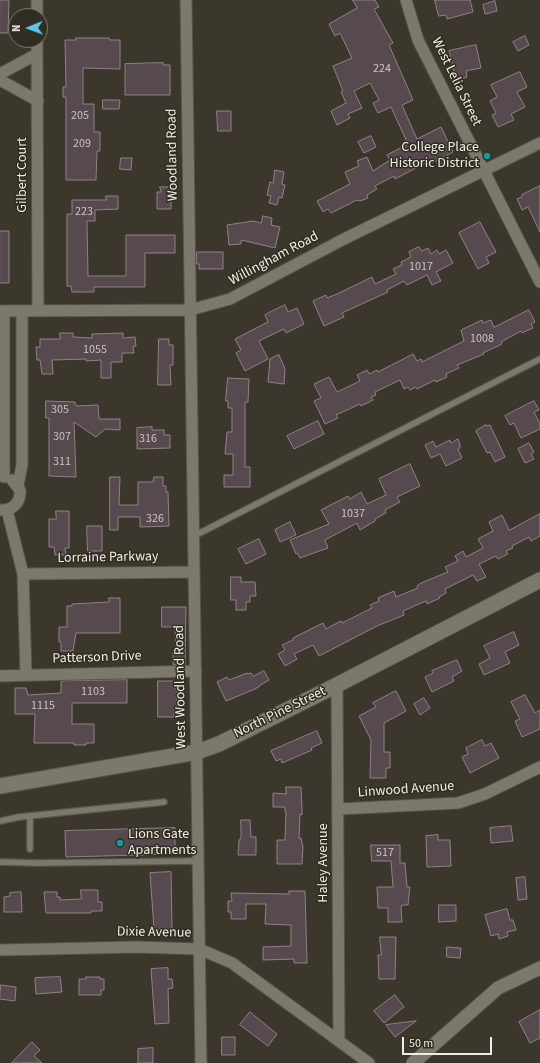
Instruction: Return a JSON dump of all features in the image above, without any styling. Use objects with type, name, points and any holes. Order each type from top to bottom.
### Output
[{"type":"main road","name":"North Pine Street","points":[[0,786],[197,752],[219,744],[540,580]]},
{"type":"street","name":"Woodland Road","points":[[186,0],[190,310]]},
{"type":"street","name":"West Lelia Street","points":[[406,0],[418,40],[483,172],[540,282]]},
{"type":"street","name":"Gilbert Court","points":[[37,48],[38,310]]},
{"type":"street","points":[[0,74],[37,54]]},
{"type":"street","points":[[0,80],[38,101]]},
{"type":"street","name":"Willingham Road","points":[[2,311],[190,310],[230,299],[344,239],[540,143]]},
{"type":"street","name":"West Woodland Road","points":[[190,310],[201,1063]]},
{"type":"street","points":[[2,311],[4,393],[2,477],[9,478],[18,485]]},
{"type":"street","points":[[22,311],[22,465],[18,485],[20,490],[19,500],[16,505],[3,510],[23,574],[26,676]]},
{"type":"street","points":[[4,393],[22,392]]},
{"type":"street","name":"Lorraine Parkway","points":[[23,574],[194,572]]},
{"type":"street","name":"Patterson Drive","points":[[0,676],[196,671]]},
{"type":"street","name":"Haley Avenue","points":[[337,685],[340,1040]]},
{"type":"street","name":"Linwood Avenue","points":[[339,810],[458,803],[485,794],[540,767]]},
{"type":"street","name":"Dixie Avenue","points":[[0,950],[136,947],[199,949],[232,963],[340,1040],[369,1063]]},
{"type":"street","points":[[413,1063],[498,988],[540,968]]},
{"type":"lane","points":[[194,536],[540,359]]},
{"type":"lane","points":[[0,821],[30,816],[164,802]]},
{"type":"lane","points":[[30,816],[30,849]]},
{"type":"lane","points":[[0,862],[36,863],[198,860]]},
{"type":"building","points":[[0,0],[9,0],[8,33],[0,33]]},
{"type":"building","points":[[353,0],[375,0],[379,7],[374,9],[393,43],[389,45],[413,100],[402,105],[417,139],[441,127],[453,152],[447,155],[450,161],[442,165],[439,160],[432,163],[431,160],[395,179],[394,176],[375,186],[377,189],[367,195],[368,198],[360,201],[357,200],[331,213],[328,209],[323,212],[317,201],[350,184],[345,172],[359,166],[357,161],[367,157],[373,171],[390,160],[387,155],[408,144],[391,107],[378,113],[373,103],[379,100],[370,83],[354,91],[362,108],[348,114],[350,118],[337,125],[331,111],[346,103],[333,66],[352,58],[340,33],[335,36],[329,24],[357,8]]},
{"type":"building","points":[[435,0],[470,0],[473,12],[447,19],[446,15],[439,16]]},
{"type":"building","points":[[495,1],[497,11],[485,14],[483,5]]},
{"type":"building","points":[[525,36],[529,45],[518,51],[513,42]]},
{"type":"building","points":[[76,38],[109,38],[110,40],[120,40],[120,69],[83,68],[83,104],[94,104],[94,132],[100,132],[100,151],[97,151],[96,180],[66,180],[66,97],[63,97],[63,87],[66,87],[65,40],[76,40]]},
{"type":"building","points":[[476,45],[481,68],[466,71],[467,77],[456,80],[449,51]]},
{"type":"building","points":[[163,63],[163,65],[170,65],[170,95],[125,95],[125,64]]},
{"type":"building","points":[[520,72],[527,87],[517,92],[525,107],[511,114],[514,120],[498,127],[492,115],[496,113],[490,101],[497,97],[491,85]]},
{"type":"building","points":[[103,100],[120,100],[119,109],[103,109]]},
{"type":"building","points":[[217,111],[231,111],[231,131],[218,131]]},
{"type":"building","points":[[371,136],[376,147],[364,153],[358,142]]},
{"type":"building","points":[[121,158],[132,158],[131,170],[120,169]]},
{"type":"building","points":[[275,170],[284,172],[282,184],[285,185],[282,198],[279,197],[277,205],[269,203],[271,196],[267,195],[270,182],[273,183]]},
{"type":"building","points":[[540,186],[540,232],[528,207],[522,210],[517,199]]},
{"type":"building","points":[[160,187],[171,187],[171,209],[157,209],[157,192],[161,192]]},
{"type":"building","points":[[106,196],[118,196],[118,209],[95,210],[95,221],[87,221],[88,276],[126,276],[126,235],[175,235],[175,253],[145,253],[145,287],[94,287],[94,292],[72,292],[71,286],[67,286],[67,214],[72,214],[72,200],[106,200]]},
{"type":"building","points":[[263,216],[272,218],[271,225],[280,227],[275,248],[241,240],[241,244],[229,245],[227,225],[253,221],[261,223]]},
{"type":"building","points":[[480,222],[496,252],[486,257],[489,263],[478,269],[459,233]]},
{"type":"building","points":[[0,231],[9,231],[9,283],[0,283]]},
{"type":"building","points":[[419,247],[422,251],[428,248],[431,254],[437,250],[439,254],[446,250],[453,263],[436,272],[441,281],[432,285],[427,275],[407,285],[404,281],[387,290],[388,292],[342,313],[344,317],[324,326],[313,301],[326,295],[327,298],[337,294],[372,277],[375,284],[396,274],[393,269],[402,265],[401,262],[411,257],[409,252]]},
{"type":"building","points":[[197,252],[223,252],[223,269],[199,269],[199,264],[197,264]]},
{"type":"building","points":[[285,305],[288,312],[297,308],[304,324],[286,333],[284,329],[259,341],[268,359],[245,371],[236,353],[241,350],[235,339],[268,322],[265,315]]},
{"type":"building","points":[[529,310],[535,322],[531,324],[533,328],[522,333],[521,331],[501,342],[502,344],[483,353],[484,354],[457,365],[459,368],[446,374],[447,377],[436,382],[435,380],[417,389],[416,387],[410,390],[408,387],[404,389],[400,380],[375,392],[376,395],[371,397],[373,400],[336,415],[338,418],[325,424],[314,401],[321,398],[314,384],[329,377],[337,392],[360,381],[357,375],[367,370],[369,374],[377,370],[378,372],[413,354],[417,361],[421,359],[422,362],[464,341],[461,330],[482,320],[483,323],[491,320],[494,327]]},
{"type":"building","points":[[60,333],[73,333],[73,337],[92,338],[92,334],[123,333],[123,338],[135,337],[136,346],[133,347],[134,353],[122,353],[122,362],[111,362],[111,378],[101,378],[101,360],[86,361],[86,359],[52,360],[53,374],[42,374],[40,360],[37,360],[36,347],[40,347],[40,339],[60,339]]},
{"type":"building","points":[[159,339],[169,339],[169,345],[173,345],[173,365],[170,365],[171,385],[158,385]]},
{"type":"building","points":[[279,355],[285,369],[284,384],[268,382],[270,359]]},
{"type":"building","points":[[228,378],[249,379],[248,402],[245,402],[245,467],[250,467],[250,487],[224,487],[224,475],[233,475],[233,454],[225,454],[227,432],[232,432],[232,408],[228,408],[228,401],[226,401]]},
{"type":"building","points":[[46,401],[75,402],[76,406],[98,405],[99,419],[120,419],[120,430],[105,429],[96,437],[74,422],[76,477],[49,476],[49,418],[46,418]]},
{"type":"building","points":[[534,401],[539,410],[534,412],[540,424],[540,429],[521,438],[514,423],[510,425],[505,416]]},
{"type":"building","points":[[318,421],[324,434],[294,449],[287,436]]},
{"type":"building","points":[[486,425],[490,425],[505,457],[495,462],[490,452],[487,453],[476,431]]},
{"type":"building","points":[[152,427],[152,430],[164,430],[164,435],[170,435],[170,448],[137,449],[137,428]]},
{"type":"building","points":[[458,439],[460,448],[458,449],[462,458],[446,466],[440,454],[431,458],[425,445],[433,441],[436,447],[450,440],[451,443]]},
{"type":"building","points":[[529,443],[534,452],[531,454],[534,459],[525,463],[518,449]]},
{"type":"building","points":[[410,464],[420,486],[397,497],[400,502],[385,510],[386,513],[360,530],[357,523],[325,540],[328,548],[300,558],[297,553],[296,554],[290,540],[329,524],[321,510],[348,496],[350,499],[361,492],[367,504],[386,495],[379,479]]},
{"type":"building","points":[[110,477],[120,477],[119,505],[138,505],[138,482],[153,482],[154,477],[163,477],[163,486],[166,486],[166,492],[168,492],[169,526],[140,527],[140,517],[118,517],[118,530],[110,530]]},
{"type":"building","points":[[56,511],[69,511],[69,548],[65,548],[66,555],[55,555],[54,547],[49,547],[49,519],[56,519]]},
{"type":"building","points":[[540,514],[540,536],[531,541],[529,537],[512,546],[513,548],[506,551],[508,554],[498,559],[496,556],[479,564],[486,577],[477,581],[473,575],[445,589],[446,593],[439,597],[440,598],[427,604],[426,601],[403,611],[404,615],[377,626],[319,656],[313,645],[294,654],[297,659],[285,666],[278,654],[285,650],[282,645],[323,623],[326,629],[341,621],[342,623],[372,608],[370,605],[379,601],[378,598],[394,591],[396,597],[418,588],[417,586],[421,583],[448,572],[445,567],[458,561],[455,556],[463,551],[466,557],[483,548],[478,539],[493,531],[489,522],[502,515],[509,530]]},
{"type":"building","points":[[290,522],[296,535],[280,542],[275,530]]},
{"type":"building","points":[[87,526],[102,526],[102,551],[88,551]]},
{"type":"building","points":[[259,539],[266,554],[246,564],[238,549]]},
{"type":"building","points":[[231,577],[241,577],[241,582],[255,582],[256,596],[250,596],[250,602],[246,602],[246,610],[236,610],[236,600],[231,600]]},
{"type":"building","points":[[109,598],[120,598],[120,633],[76,633],[73,651],[61,651],[61,642],[59,642],[59,627],[67,627],[67,606],[72,606],[72,604],[109,602]]},
{"type":"building","points":[[162,607],[186,607],[185,664],[173,665],[173,652],[176,652],[175,627],[162,627]]},
{"type":"building","points":[[514,632],[519,645],[505,652],[510,663],[484,675],[479,664],[490,658],[484,646]]},
{"type":"building","points":[[457,660],[462,671],[452,677],[454,681],[432,692],[425,677],[433,673],[432,671]]},
{"type":"building","points":[[264,671],[269,680],[255,689],[226,701],[217,682],[227,677],[229,680],[247,673],[251,673],[253,676]]},
{"type":"building","points":[[127,680],[127,703],[72,703],[72,724],[94,724],[94,743],[74,745],[74,743],[34,743],[35,714],[15,714],[15,688],[26,688],[28,695],[61,693],[61,682],[63,681]]},
{"type":"building","points":[[158,681],[173,681],[174,688],[177,688],[177,709],[174,709],[174,717],[158,717]]},
{"type":"building","points":[[396,691],[406,711],[384,723],[384,752],[390,752],[390,768],[386,768],[386,778],[370,778],[371,740],[359,716],[376,707],[373,703]]},
{"type":"building","points":[[525,695],[535,713],[540,710],[540,729],[522,737],[515,721],[520,719],[511,702]]},
{"type":"building","points":[[424,698],[430,708],[420,715],[414,704]]},
{"type":"building","points":[[317,731],[322,743],[311,748],[312,750],[282,763],[281,759],[276,761],[271,751]]},
{"type":"building","points":[[482,740],[485,746],[491,743],[499,758],[470,773],[462,757],[468,754],[466,748]]},
{"type":"building","points":[[286,787],[301,787],[302,815],[300,814],[299,838],[301,838],[303,847],[302,864],[277,864],[277,840],[285,840],[286,812],[285,807],[273,807],[273,793],[286,794]]},
{"type":"building","points":[[241,820],[250,820],[251,837],[256,837],[256,855],[238,855],[239,841],[241,837]]},
{"type":"building","points":[[511,826],[513,841],[491,843],[490,828]]},
{"type":"building","name":"Lions Gate Apartments","points":[[175,828],[175,854],[66,857],[65,831]]},
{"type":"building","points":[[438,835],[438,840],[450,840],[451,866],[427,867],[426,836]]},
{"type":"building","points":[[371,845],[400,845],[400,863],[405,863],[407,887],[410,887],[408,905],[402,905],[401,908],[402,922],[388,922],[388,908],[378,908],[377,887],[393,887],[391,861],[372,861]]},
{"type":"building","points":[[171,872],[172,929],[154,929],[150,873]]},
{"type":"building","points":[[525,877],[527,899],[518,900],[516,878]]},
{"type":"building","points":[[81,890],[98,890],[98,902],[102,902],[102,911],[91,911],[91,913],[46,913],[44,892],[57,892],[57,897],[60,897],[60,900],[81,899]]},
{"type":"building","points":[[289,891],[305,891],[307,963],[294,963],[294,959],[263,960],[263,947],[291,946],[291,925],[265,924],[266,904],[246,904],[246,919],[231,919],[231,912],[228,912],[228,901],[232,901],[231,893],[289,894]]},
{"type":"building","points":[[21,892],[22,912],[4,912],[4,897],[10,896],[10,893]]},
{"type":"building","points":[[439,905],[456,905],[456,921],[439,922]]},
{"type":"building","points":[[507,909],[510,920],[513,920],[516,930],[507,932],[508,936],[499,939],[498,934],[491,936],[485,915]]},
{"type":"building","points":[[380,937],[396,937],[395,979],[379,979],[378,955],[381,955]]},
{"type":"building","points":[[447,947],[461,948],[460,958],[447,957]]},
{"type":"building","points":[[168,968],[168,979],[172,979],[173,988],[168,989],[169,1023],[155,1024],[151,969]]},
{"type":"building","points":[[60,977],[62,992],[36,994],[35,978]]},
{"type":"building","points":[[86,977],[100,977],[100,979],[104,979],[104,990],[101,990],[101,995],[79,995],[79,979],[86,979]]},
{"type":"building","points":[[1,985],[16,987],[15,1001],[0,999]]},
{"type":"building","points":[[395,995],[404,1007],[384,1023],[374,1011]]},
{"type":"building","points":[[540,1010],[540,1038],[530,1043],[519,1022]]},
{"type":"building","points":[[250,1012],[277,1034],[268,1046],[240,1025]]},
{"type":"building","points":[[416,1021],[395,1037],[386,1025]]},
{"type":"building","points":[[222,1037],[235,1037],[235,1055],[222,1055]]},
{"type":"building","points":[[32,1042],[40,1050],[34,1056],[42,1063],[12,1063]]},
{"type":"building","points":[[153,1048],[153,1063],[138,1063],[138,1049]]},
{"type":"place","name":"College Place Historic District","points":[[487,156]]},
{"type":"place","name":"Lions Gate Apartments","points":[[120,843]]}]
